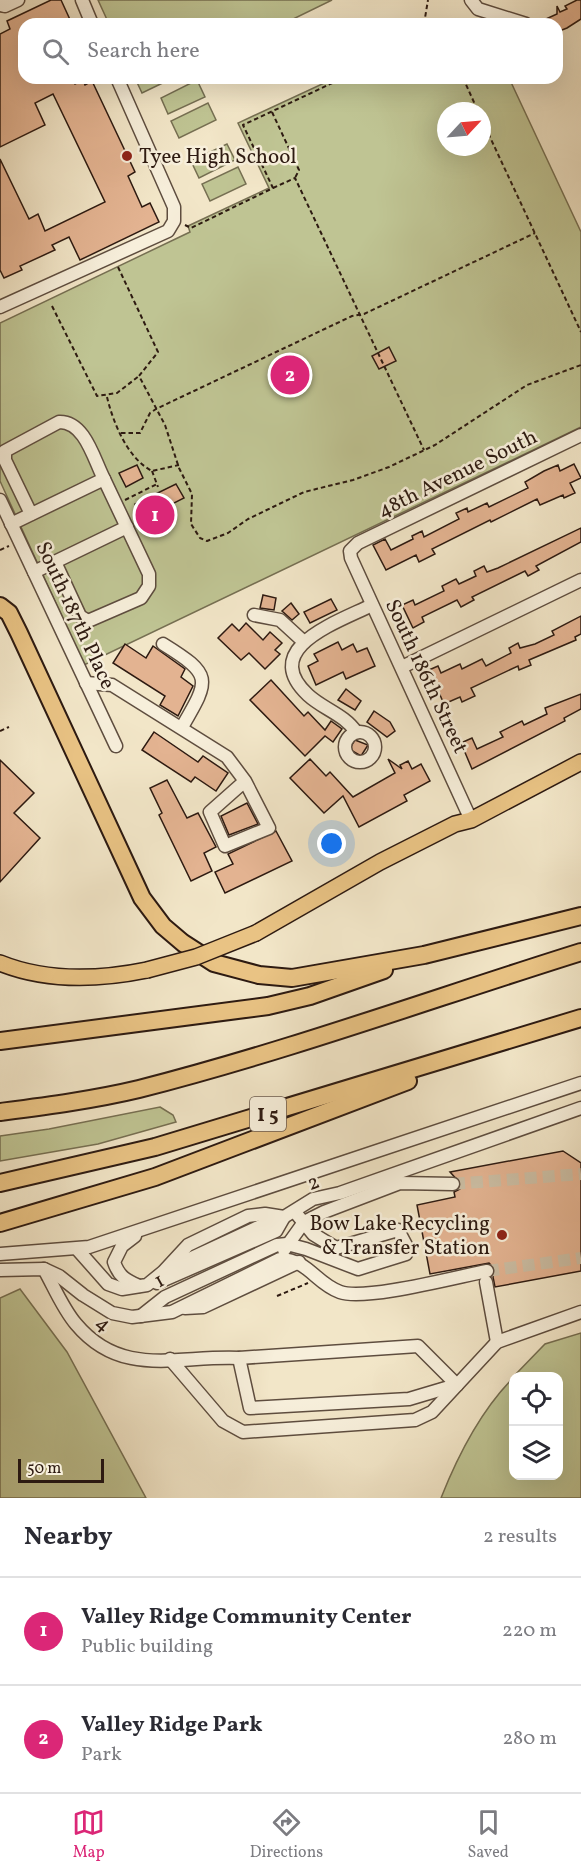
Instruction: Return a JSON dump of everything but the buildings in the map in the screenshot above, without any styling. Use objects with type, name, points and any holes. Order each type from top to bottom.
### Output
[{"type":"highway","points":[[0,606],[9,613],[19,633],[142,898],[163,926],[183,943],[214,963],[259,975],[292,978],[424,956],[581,916]]},
{"type":"highway","points":[[0,1112],[138,1089],[261,1054],[581,952]]},
{"type":"highway","points":[[0,1041],[268,1006],[310,996],[424,956]]},
{"type":"highway","name":"I 5","points":[[0,1183],[155,1147],[581,1018]]},
{"type":"highway","points":[[0,1223],[155,1177],[299,1124],[532,1033]]},
{"type":"main road","points":[[0,963],[43,975],[100,978],[147,970],[196,957],[256,933],[356,878],[386,870],[428,849],[462,831],[471,820],[581,762]]},
{"type":"street","points":[[0,5],[6,6],[18,0]]},
{"type":"street","points":[[82,0],[90,18]]},
{"type":"street","points":[[471,0],[478,9],[507,18]]},
{"type":"street","points":[[0,307],[168,231],[174,221],[174,207],[120,84]]},
{"type":"street","points":[[31,514],[5,460],[4,451],[59,422],[67,422],[80,429],[150,580],[146,592],[131,602],[88,621],[80,616],[55,562]]},
{"type":"street","name":"48th Avenue South","points":[[352,548],[581,435]]},
{"type":"street","points":[[11,524],[104,479]]},
{"type":"street","name":"South 187th Place","points":[[0,500],[116,746]]},
{"type":"street","points":[[34,572],[127,527]]},
{"type":"street","name":"South 186th Street","points":[[352,548],[351,558],[471,820]]},
{"type":"street","points":[[402,667],[581,580]]},
{"type":"street","points":[[356,732],[350,723],[309,696],[291,671],[292,661],[304,642],[372,605]]},
{"type":"street","points":[[254,615],[280,620],[304,642]]},
{"type":"street","points":[[163,644],[192,662],[202,683],[203,690],[182,728]]},
{"type":"street","points":[[86,683],[112,685],[227,757],[245,781],[269,828],[225,846],[210,812],[245,781]]},
{"type":"street","points":[[0,1254],[77,1249],[142,1231],[581,1083]]},
{"type":"street","name":"2","points":[[147,1285],[164,1272],[290,1214],[313,1199],[340,1193],[581,1108]]},
{"type":"street","points":[[562,1116],[581,1117]]},
{"type":"street","points":[[280,1259],[287,1244],[304,1222],[324,1212],[400,1182],[453,1184]]},
{"type":"street","points":[[321,1242],[320,1224],[324,1212]]},
{"type":"street","points":[[142,1231],[122,1246],[114,1262],[117,1272],[124,1279],[147,1285],[276,1231],[290,1214],[304,1222],[321,1242],[336,1248],[393,1230],[402,1233],[407,1247],[403,1257],[358,1269],[287,1244]]},
{"type":"street","name":"1","points":[[140,1317],[165,1297],[277,1245],[287,1244]]},
{"type":"street","points":[[77,1249],[108,1284],[122,1289],[199,1282]]},
{"type":"street","points":[[180,1304],[207,1295],[280,1259],[299,1262],[332,1288],[357,1295],[487,1277],[497,1342]]},
{"type":"street","points":[[180,1304],[203,1307],[299,1262]]},
{"type":"street","points":[[0,1270],[44,1269],[60,1276],[112,1313],[140,1317],[172,1312],[199,1282]]},
{"type":"street","name":"4","points":[[44,1269],[74,1323],[102,1348],[125,1359],[142,1361],[239,1358],[418,1346],[457,1385]]},
{"type":"street","points":[[170,1359],[223,1421],[243,1432],[416,1420],[432,1413],[497,1342],[581,1312]]},
{"type":"street","points":[[239,1358],[250,1408],[409,1399],[457,1385]]},
{"type":"path","points":[[425,18],[428,0]]},
{"type":"path","points":[[273,188],[243,126],[330,84]]},
{"type":"path","points":[[466,84],[474,102]]},
{"type":"path","points":[[174,221],[191,228],[295,178],[299,170],[272,112]]},
{"type":"path","points":[[491,139],[581,332]]},
{"type":"path","points":[[295,178],[424,450]]},
{"type":"path","points":[[121,433],[140,433],[150,413],[156,409],[352,316],[360,315],[535,234]]},
{"type":"path","points":[[52,306],[97,396],[107,397],[123,391],[159,352],[116,261]]},
{"type":"path","points":[[139,376],[165,425],[192,494],[191,524],[201,538],[207,541],[228,533],[248,519],[304,492],[352,480],[424,450],[527,385],[581,365]]},
{"type":"path","points":[[107,397],[132,454],[152,471],[158,485],[116,504]]},
{"type":"path","points":[[152,471],[179,465]]},
{"type":"path","points":[[0,550],[9,546]]},
{"type":"path","points":[[0,731],[9,727]]},
{"type":"path","points":[[277,1296],[308,1283]]},
{"type":"green space","points":[[98,0],[332,0],[295,18],[106,18]]},
{"type":"green space","points":[[138,84],[161,84],[142,93]]},
{"type":"green space","points":[[189,84],[199,84],[205,97],[168,114],[161,98]]},
{"type":"green space","points":[[322,84],[512,84],[581,232],[581,427],[84,665],[0,481],[0,323],[190,232],[188,226],[269,188],[238,123]]},
{"type":"green space","points":[[208,103],[216,120],[179,138],[171,121]]},
{"type":"green space","points":[[227,144],[235,160],[199,178],[191,161]]},
{"type":"green space","points":[[238,167],[246,184],[210,201],[202,184]]},
{"type":"green space","points":[[160,1107],[173,1115],[176,1122],[98,1144],[0,1161],[0,1136],[49,1129]]},
{"type":"green space","points":[[20,1289],[67,1352],[146,1498],[0,1498],[0,1298]]},
{"type":"green space","points":[[581,1333],[581,1498],[441,1498],[481,1418],[509,1382],[509,1480],[563,1480],[563,1372],[518,1372],[545,1344]]},
{"type":"tunnel","points":[[453,1184],[581,1174]]},
{"type":"tunnel","points":[[487,1271],[581,1258]]},
{"type":"place","name":"Tyee High School","points":[[127,156]]},
{"type":"place","name":"Valley Ridge Park","points":[[290,375]]},
{"type":"place","name":"Valley Ridge Community Center","points":[[155,515]]},
{"type":"place","name":"Bow Lake Recycling & Transfer Station","points":[[502,1235]]}]
